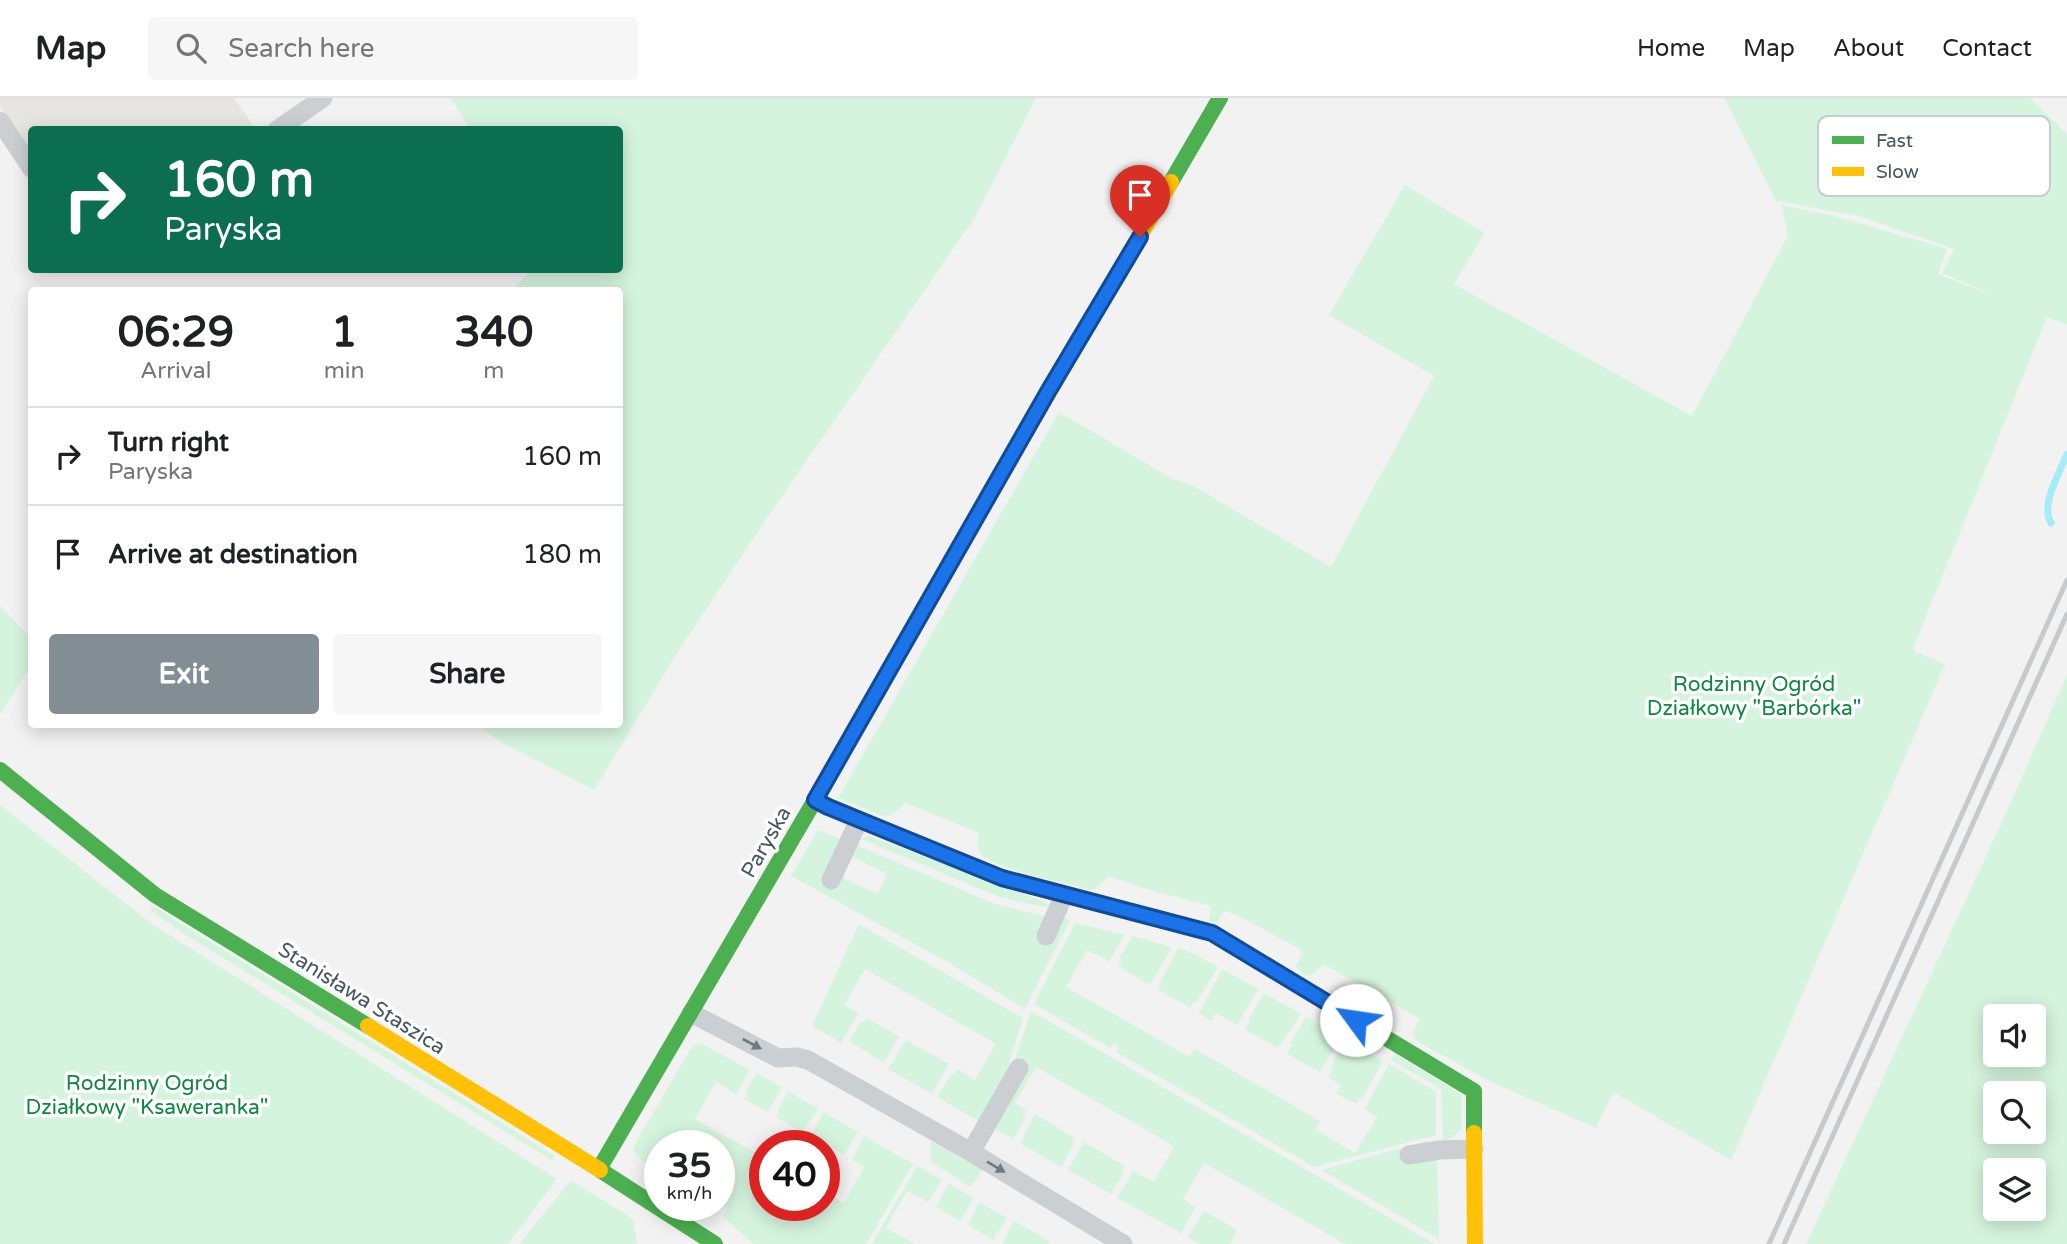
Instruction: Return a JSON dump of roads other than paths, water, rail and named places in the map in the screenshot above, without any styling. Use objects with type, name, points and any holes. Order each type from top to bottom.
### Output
[{"type":"street","points":[[283,126],[323,98]]},
{"type":"street","name":"Paryska","points":[[598,1169],[815,800],[1049,390],[1220,98]]},
{"type":"street","points":[[0,121],[28,163]]},
{"type":"street","name":"Stanisława Staszica","points":[[0,770],[155,895],[715,1244]]},
{"type":"street","points":[[815,800],[1002,878],[1212,933],[1474,1091],[1475,1244]]},
{"type":"street","points":[[831,880],[859,820]]},
{"type":"street","points":[[1046,936],[1064,894]]},
{"type":"street","points":[[691,1013],[778,1058],[797,1057],[808,1060],[971,1152],[1124,1244]]},
{"type":"street","points":[[971,1152],[1019,1068]]},
{"type":"street","points":[[1409,1155],[1440,1150],[1474,1149]]},
{"type":"waterway","points":[[2051,523],[2048,516],[2049,498],[2067,454]]},
{"type":"railway","points":[[1769,1244],[2067,580]]},
{"type":"railway","points":[[1784,1244],[2067,614]]},
{"type":"park label","name":"Rodzinny Ogród Działkowy \"Barbórka\"","points":[[1754,696]]},
{"type":"park label","name":"Rodzinny Ogród Działkowy \"Ksaweranka\"","points":[[147,1095]]}]
